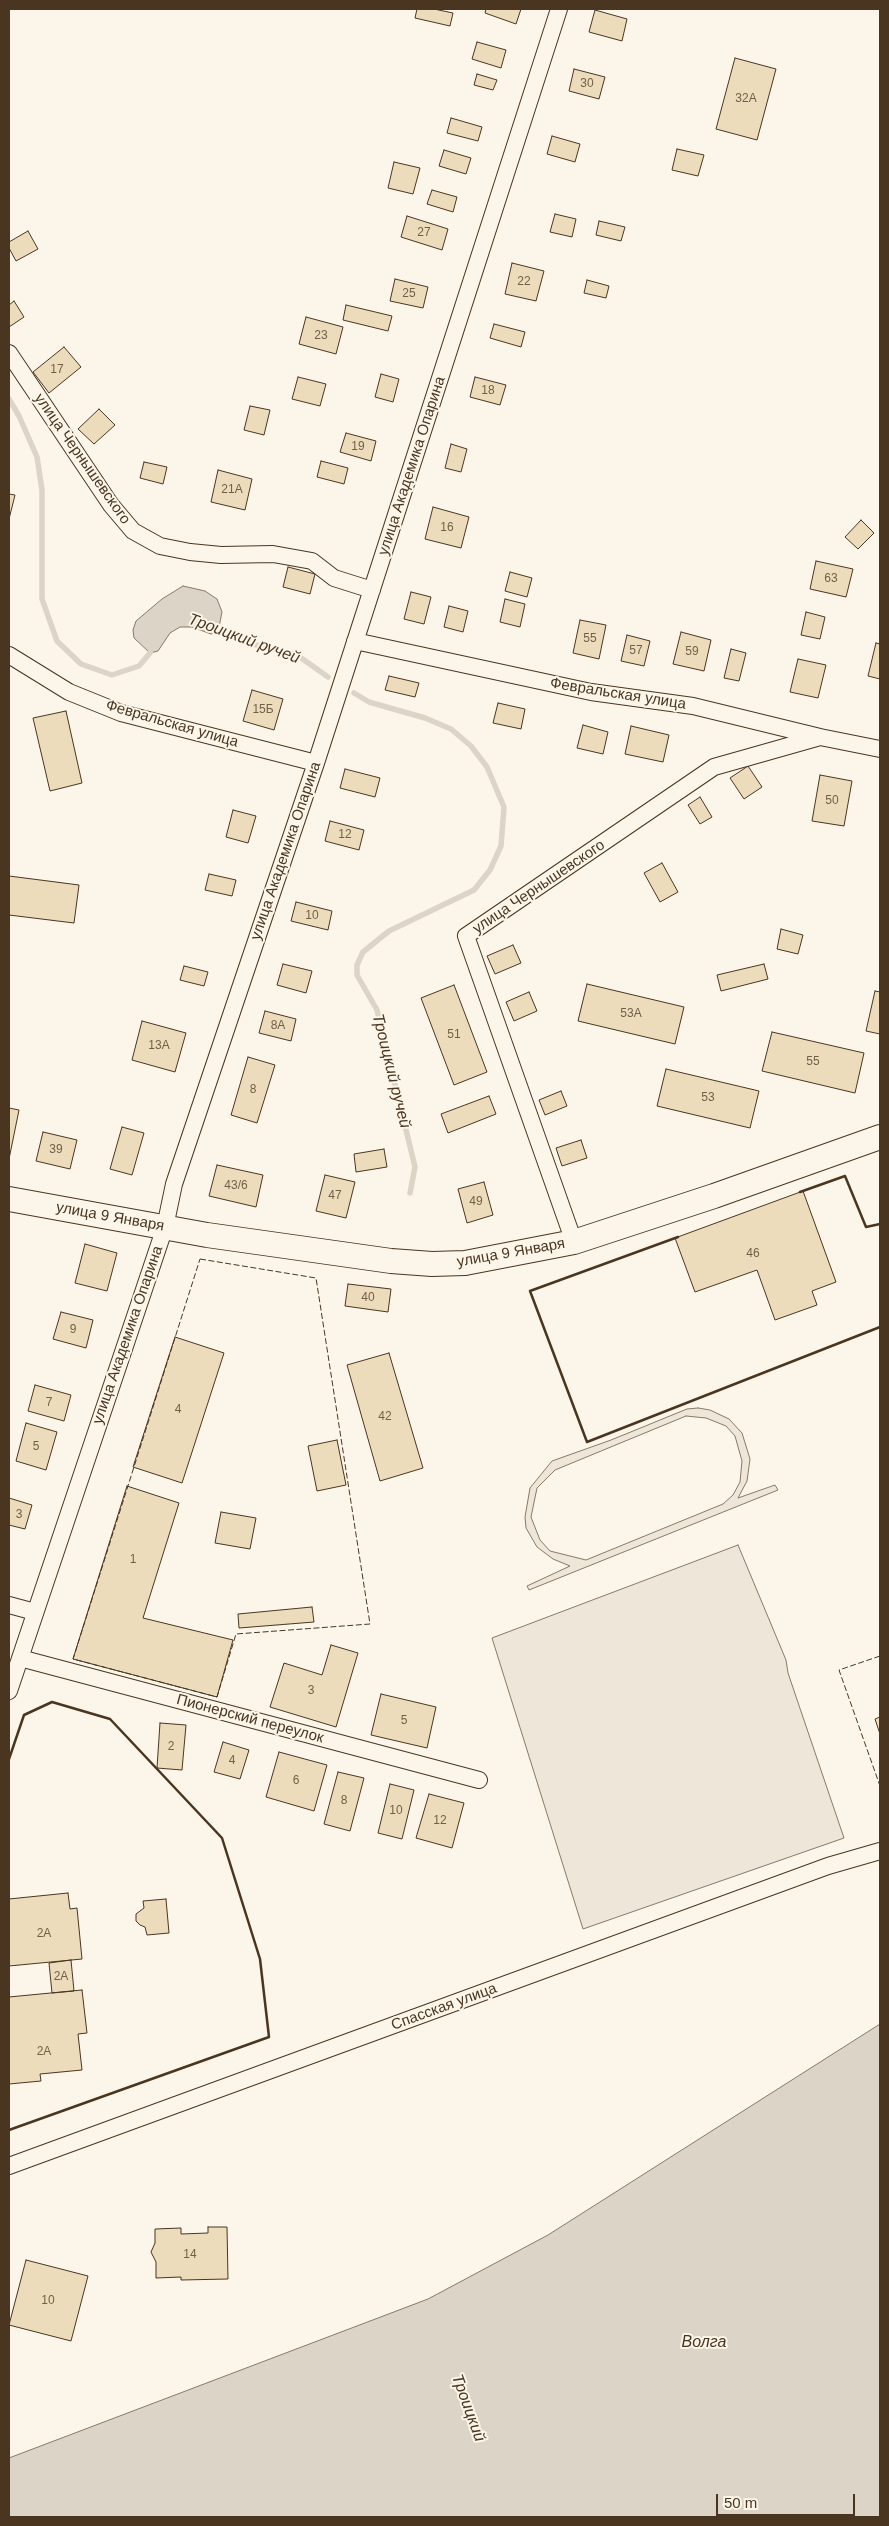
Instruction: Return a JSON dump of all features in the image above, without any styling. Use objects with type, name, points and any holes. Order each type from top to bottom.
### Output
[{"type":"main road","name":"улица 9 Января","points":[[9,1199],[165,1227],[391,1261],[432,1264],[465,1263],[574,1242],[714,1196],[880,1137]]},
{"type":"street","name":"улица Академика Опарина","points":[[9,1691],[165,1227],[174,1184],[316,763],[559,9]]},
{"type":"street","name":"улица Чернышевского","points":[[9,353],[111,505],[133,531],[160,546],[190,552],[221,555],[273,554],[312,561],[334,578],[372,590]]},
{"type":"street","name":"Февральская улица","points":[[355,641],[591,692],[693,706],[820,737],[880,749]]},
{"type":"street","name":"Февральская улица","points":[[9,654],[69,692],[121,713],[316,763]]},
{"type":"street","name":"улица Чернышевского","points":[[574,1242],[466,936],[714,767],[820,737]]},
{"type":"street","points":[[9,1605],[34,1612]]},
{"type":"street","name":"Пионерский переулок","points":[[20,1658],[479,1780]]},
{"type":"street","name":"Спасская улица","points":[[9,2166],[828,1866],[880,1851]]},
{"type":"shaded area","points":[[687,1409],[710,1410],[729,1419],[742,1433],[750,1459],[747,1481],[738,1498],[775,1485],[778,1490],[529,1590],[527,1586],[570,1566],[553,1559],[537,1547],[526,1528],[525,1517],[530,1488],[552,1461],[611,1440]],"holes":[[[686,1416],[706,1418],[726,1426],[735,1436],[742,1461],[740,1482],[733,1495],[723,1504],[586,1560],[550,1551],[540,1540],[531,1517],[537,1488],[555,1470]]]},
{"type":"shaded area","points":[[738,1545],[786,1660],[788,1673],[844,1838],[583,1929],[492,1638]]},
{"type":"water","points":[[183,586],[205,591],[217,599],[222,612],[218,632],[211,634],[192,627],[180,627],[170,633],[158,651],[150,653],[134,638],[133,630],[136,621],[162,599]]},
{"type":"water","name":"Волга","points":[[880,2024],[880,2517],[9,2517],[9,2458],[428,2299],[548,2235]]},
{"type":"building","points":[[417,9],[434,9],[453,13],[450,26],[415,18]]},
{"type":"building","points":[[486,9],[521,9],[516,24],[485,13]]},
{"type":"building","points":[[595,10],[627,19],[622,41],[589,32]]},
{"type":"building","points":[[477,42],[506,50],[501,68],[472,59]]},
{"type":"building","points":[[735,58],[776,69],[757,140],[716,129]]},
{"type":"building","points":[[574,69],[605,77],[599,99],[569,91]]},
{"type":"building","points":[[477,74],[497,80],[493,90],[474,85]]},
{"type":"building","points":[[451,118],[482,127],[478,141],[447,133]]},
{"type":"building","points":[[552,136],[580,144],[575,162],[547,154]]},
{"type":"building","points":[[677,149],[704,155],[698,176],[672,170]]},
{"type":"building","points":[[444,150],[471,158],[466,174],[439,166]]},
{"type":"building","points":[[394,162],[420,168],[413,194],[388,188]]},
{"type":"building","points":[[432,190],[457,197],[453,212],[427,204]]},
{"type":"building","points":[[555,214],[576,219],[572,237],[550,232]]},
{"type":"building","points":[[407,216],[448,229],[442,250],[401,237]]},
{"type":"building","points":[[599,221],[625,227],[621,241],[596,235]]},
{"type":"building","points":[[28,231],[38,249],[16,261],[9,248],[9,242]]},
{"type":"building","points":[[512,263],[544,271],[536,301],[505,294]]},
{"type":"building","points":[[395,279],[428,287],[423,308],[390,301]]},
{"type":"building","points":[[587,280],[609,286],[606,298],[584,293]]},
{"type":"building","points":[[14,301],[24,317],[9,327],[9,305]]},
{"type":"building","points":[[346,305],[392,316],[388,331],[343,320]]},
{"type":"building","points":[[306,317],[343,327],[336,354],[299,344]]},
{"type":"building","points":[[494,324],[525,332],[521,347],[490,338]]},
{"type":"building","points":[[64,347],[81,367],[49,393],[33,372]]},
{"type":"building","points":[[381,374],[399,379],[393,402],[375,397]]},
{"type":"building","points":[[298,377],[326,384],[320,406],[292,399]]},
{"type":"building","points":[[475,377],[506,385],[500,405],[470,397]]},
{"type":"building","points":[[250,406],[270,410],[264,435],[244,430]]},
{"type":"building","points":[[99,409],[115,425],[94,444],[78,429]]},
{"type":"building","points":[[346,433],[376,441],[371,461],[340,452]]},
{"type":"building","points":[[451,444],[467,449],[461,472],[445,468]]},
{"type":"building","points":[[321,461],[348,468],[344,484],[317,477]]},
{"type":"building","points":[[144,462],[167,467],[163,484],[140,478]]},
{"type":"building","points":[[218,470],[252,479],[245,510],[211,502]]},
{"type":"building","points":[[9,494],[15,495],[9,519]]},
{"type":"building","points":[[433,507],[469,517],[461,548],[425,539]]},
{"type":"building","points":[[861,520],[874,533],[858,549],[845,537]]},
{"type":"building","points":[[816,561],[853,569],[846,597],[810,589]]},
{"type":"building","points":[[288,567],[315,574],[310,594],[283,587]]},
{"type":"building","points":[[510,572],[532,578],[527,597],[505,591]]},
{"type":"building","points":[[411,592],[431,597],[424,624],[404,619]]},
{"type":"building","points":[[505,599],[525,604],[520,627],[500,622]]},
{"type":"building","points":[[449,606],[468,611],[463,632],[444,627]]},
{"type":"building","points":[[806,612],[825,617],[820,639],[801,635]]},
{"type":"building","points":[[580,620],[606,625],[599,659],[573,653]]},
{"type":"building","points":[[681,632],[711,640],[704,671],[673,664]]},
{"type":"building","points":[[627,635],[650,641],[644,666],[621,661]]},
{"type":"building","points":[[876,643],[880,644],[880,679],[868,676]]},
{"type":"building","points":[[731,649],[746,653],[739,681],[724,678]]},
{"type":"building","points":[[798,659],[826,665],[818,698],[790,692]]},
{"type":"building","points":[[389,676],[419,683],[415,697],[385,690]]},
{"type":"building","points":[[252,690],[283,699],[274,730],[243,721]]},
{"type":"building","points":[[498,703],[525,709],[521,729],[493,723]]},
{"type":"building","points":[[66,711],[82,783],[50,791],[33,718]]},
{"type":"building","points":[[583,725],[608,732],[603,754],[577,748]]},
{"type":"building","points":[[631,726],[669,735],[663,762],[625,754]]},
{"type":"building","points":[[748,766],[762,787],[744,799],[730,778]]},
{"type":"building","points":[[345,769],[380,778],[375,797],[340,788]]},
{"type":"building","points":[[820,775],[852,781],[844,826],[812,821]]},
{"type":"building","points":[[700,797],[712,817],[700,824],[688,805]]},
{"type":"building","points":[[233,810],[256,816],[248,843],[226,837]]},
{"type":"building","points":[[330,821],[364,830],[359,850],[325,841]]},
{"type":"building","points":[[662,863],[678,892],[660,902],[644,873]]},
{"type":"building","points":[[209,874],[236,880],[232,896],[205,890]]},
{"type":"building","points":[[9,876],[79,885],[74,923],[9,915]]},
{"type":"building","points":[[296,902],[332,911],[328,930],[291,921]]},
{"type":"building","points":[[781,929],[803,935],[798,954],[777,949]]},
{"type":"building","points":[[513,945],[521,963],[495,974],[487,956]]},
{"type":"building","points":[[283,964],[312,971],[306,993],[277,985]]},
{"type":"building","points":[[764,964],[768,979],[721,991],[717,975]]},
{"type":"building","points":[[184,966],[208,972],[204,986],[180,980]]},
{"type":"building","points":[[587,984],[684,1007],[675,1044],[578,1021]]},
{"type":"building","points":[[454,985],[487,1072],[454,1085],[421,998]]},
{"type":"building","points":[[875,991],[880,992],[880,1034],[866,1031]]},
{"type":"building","points":[[529,992],[537,1011],[514,1021],[506,1002]]},
{"type":"building","points":[[265,1011],[296,1019],[291,1041],[259,1033]]},
{"type":"building","points":[[142,1021],[186,1033],[175,1072],[132,1060]]},
{"type":"building","points":[[772,1032],[864,1053],[855,1093],[762,1071]]},
{"type":"building","points":[[248,1057],[275,1065],[257,1123],[231,1115]]},
{"type":"building","points":[[666,1069],[759,1091],[750,1128],[657,1106]]},
{"type":"building","points":[[561,1091],[567,1106],[545,1115],[539,1100]]},
{"type":"building","points":[[489,1096],[496,1114],[448,1133],[441,1114]]},
{"type":"building","points":[[9,1108],[19,1110],[9,1159]]},
{"type":"building","points":[[122,1127],[144,1133],[132,1175],[110,1169]]},
{"type":"building","points":[[43,1132],[77,1140],[70,1169],[36,1161]]},
{"type":"building","points":[[581,1140],[587,1158],[562,1166],[556,1148]]},
{"type":"building","points":[[384,1149],[387,1167],[356,1172],[354,1154]]},
{"type":"building","points":[[217,1165],[263,1175],[256,1207],[209,1196]]},
{"type":"building","points":[[325,1175],[355,1182],[346,1218],[316,1211]]},
{"type":"building","points":[[484,1182],[493,1215],[467,1223],[458,1189]]},
{"type":"building","points":[[803,1191],[836,1282],[812,1291],[817,1305],[775,1320],[757,1270],[695,1292],[675,1238]]},
{"type":"building","points":[[85,1244],[117,1253],[107,1291],[75,1283]]},
{"type":"building","points":[[348,1284],[391,1289],[388,1312],[345,1306]]},
{"type":"building","points":[[61,1312],[93,1320],[86,1348],[53,1339]]},
{"type":"building","points":[[175,1337],[224,1353],[182,1483],[133,1467]]},
{"type":"building","points":[[389,1353],[423,1468],[380,1481],[347,1365]]},
{"type":"building","points":[[35,1385],[71,1395],[64,1421],[28,1411]]},
{"type":"building","points":[[26,1423],[57,1432],[46,1470],[16,1461]]},
{"type":"building","points":[[337,1440],[346,1485],[317,1491],[308,1446]]},
{"type":"building","points":[[127,1486],[179,1503],[143,1618],[233,1640],[217,1697],[73,1659]]},
{"type":"building","points":[[9,1498],[32,1505],[25,1529],[9,1525]]},
{"type":"building","points":[[221,1512],[256,1518],[250,1549],[215,1543]]},
{"type":"building","points":[[312,1607],[314,1622],[239,1628],[238,1614]]},
{"type":"building","points":[[331,1645],[358,1653],[336,1727],[270,1707],[284,1663],[322,1675]]},
{"type":"building","points":[[381,1694],[436,1707],[427,1748],[371,1735]]},
{"type":"building","points":[[880,1717],[880,1734],[875,1719]]},
{"type":"building","points":[[160,1723],[186,1725],[182,1770],[157,1768]]},
{"type":"building","points":[[223,1742],[249,1750],[240,1779],[214,1772]]},
{"type":"building","points":[[279,1752],[327,1765],[314,1811],[266,1797]]},
{"type":"building","points":[[338,1772],[364,1778],[350,1831],[324,1824]]},
{"type":"building","points":[[390,1784],[414,1790],[402,1839],[378,1833]]},
{"type":"building","points":[[429,1794],[464,1803],[452,1848],[416,1838]]},
{"type":"building","points":[[68,1893],[70,1909],[77,1908],[82,1959],[9,1966],[9,1899]]},
{"type":"building","points":[[166,1899],[169,1933],[147,1935],[145,1927],[136,1921],[136,1914],[144,1908],[143,1901]]},
{"type":"building","points":[[71,1960],[74,1991],[52,1993],[49,1963]]},
{"type":"building","points":[[82,1990],[87,2033],[78,2034],[82,2070],[40,2074],[41,2081],[9,2084],[9,1997]]},
{"type":"building","points":[[208,2227],[227,2227],[228,2279],[181,2280],[181,2277],[156,2278],[156,2262],[151,2252],[155,2243],[155,2229],[181,2228],[181,2234],[208,2233]]},
{"type":"building","points":[[26,2260],[88,2276],[71,2341],[9,2325]]},
{"type":"waterway","name":"Троицкий ручей","points":[[9,399],[19,416],[37,457],[42,490],[42,599],[57,641],[81,664],[112,675],[139,666],[150,653],[152,646]]},
{"type":"waterway","name":"Троицкий ручей","points":[[212,629],[256,645],[297,655],[328,677]]},
{"type":"waterway","name":"Троицкий ручей","points":[[354,693],[369,702],[425,718],[451,729],[471,746],[487,767],[504,807],[501,846],[490,870],[474,890],[389,931],[363,952],[357,965],[357,975],[377,1010],[415,1167],[410,1193]]},
{"type":"fence","points":[[200,1259],[316,1278],[370,1624],[236,1634],[217,1697],[73,1659],[200,1259]]},
{"type":"fence","points":[[880,1656],[839,1670],[880,1786]]},
{"type":"wall","points":[[800,1192],[845,1176],[866,1227],[880,1224]]},
{"type":"wall","points":[[678,1237],[530,1291],[587,1442],[880,1327]]},
{"type":"wall","points":[[9,1759],[24,1715],[52,1702],[110,1719],[222,1838],[260,1959],[269,2037],[9,2130]]},
{"type":"water label","name":"Троицкий","points":[[468,2408]]}]
